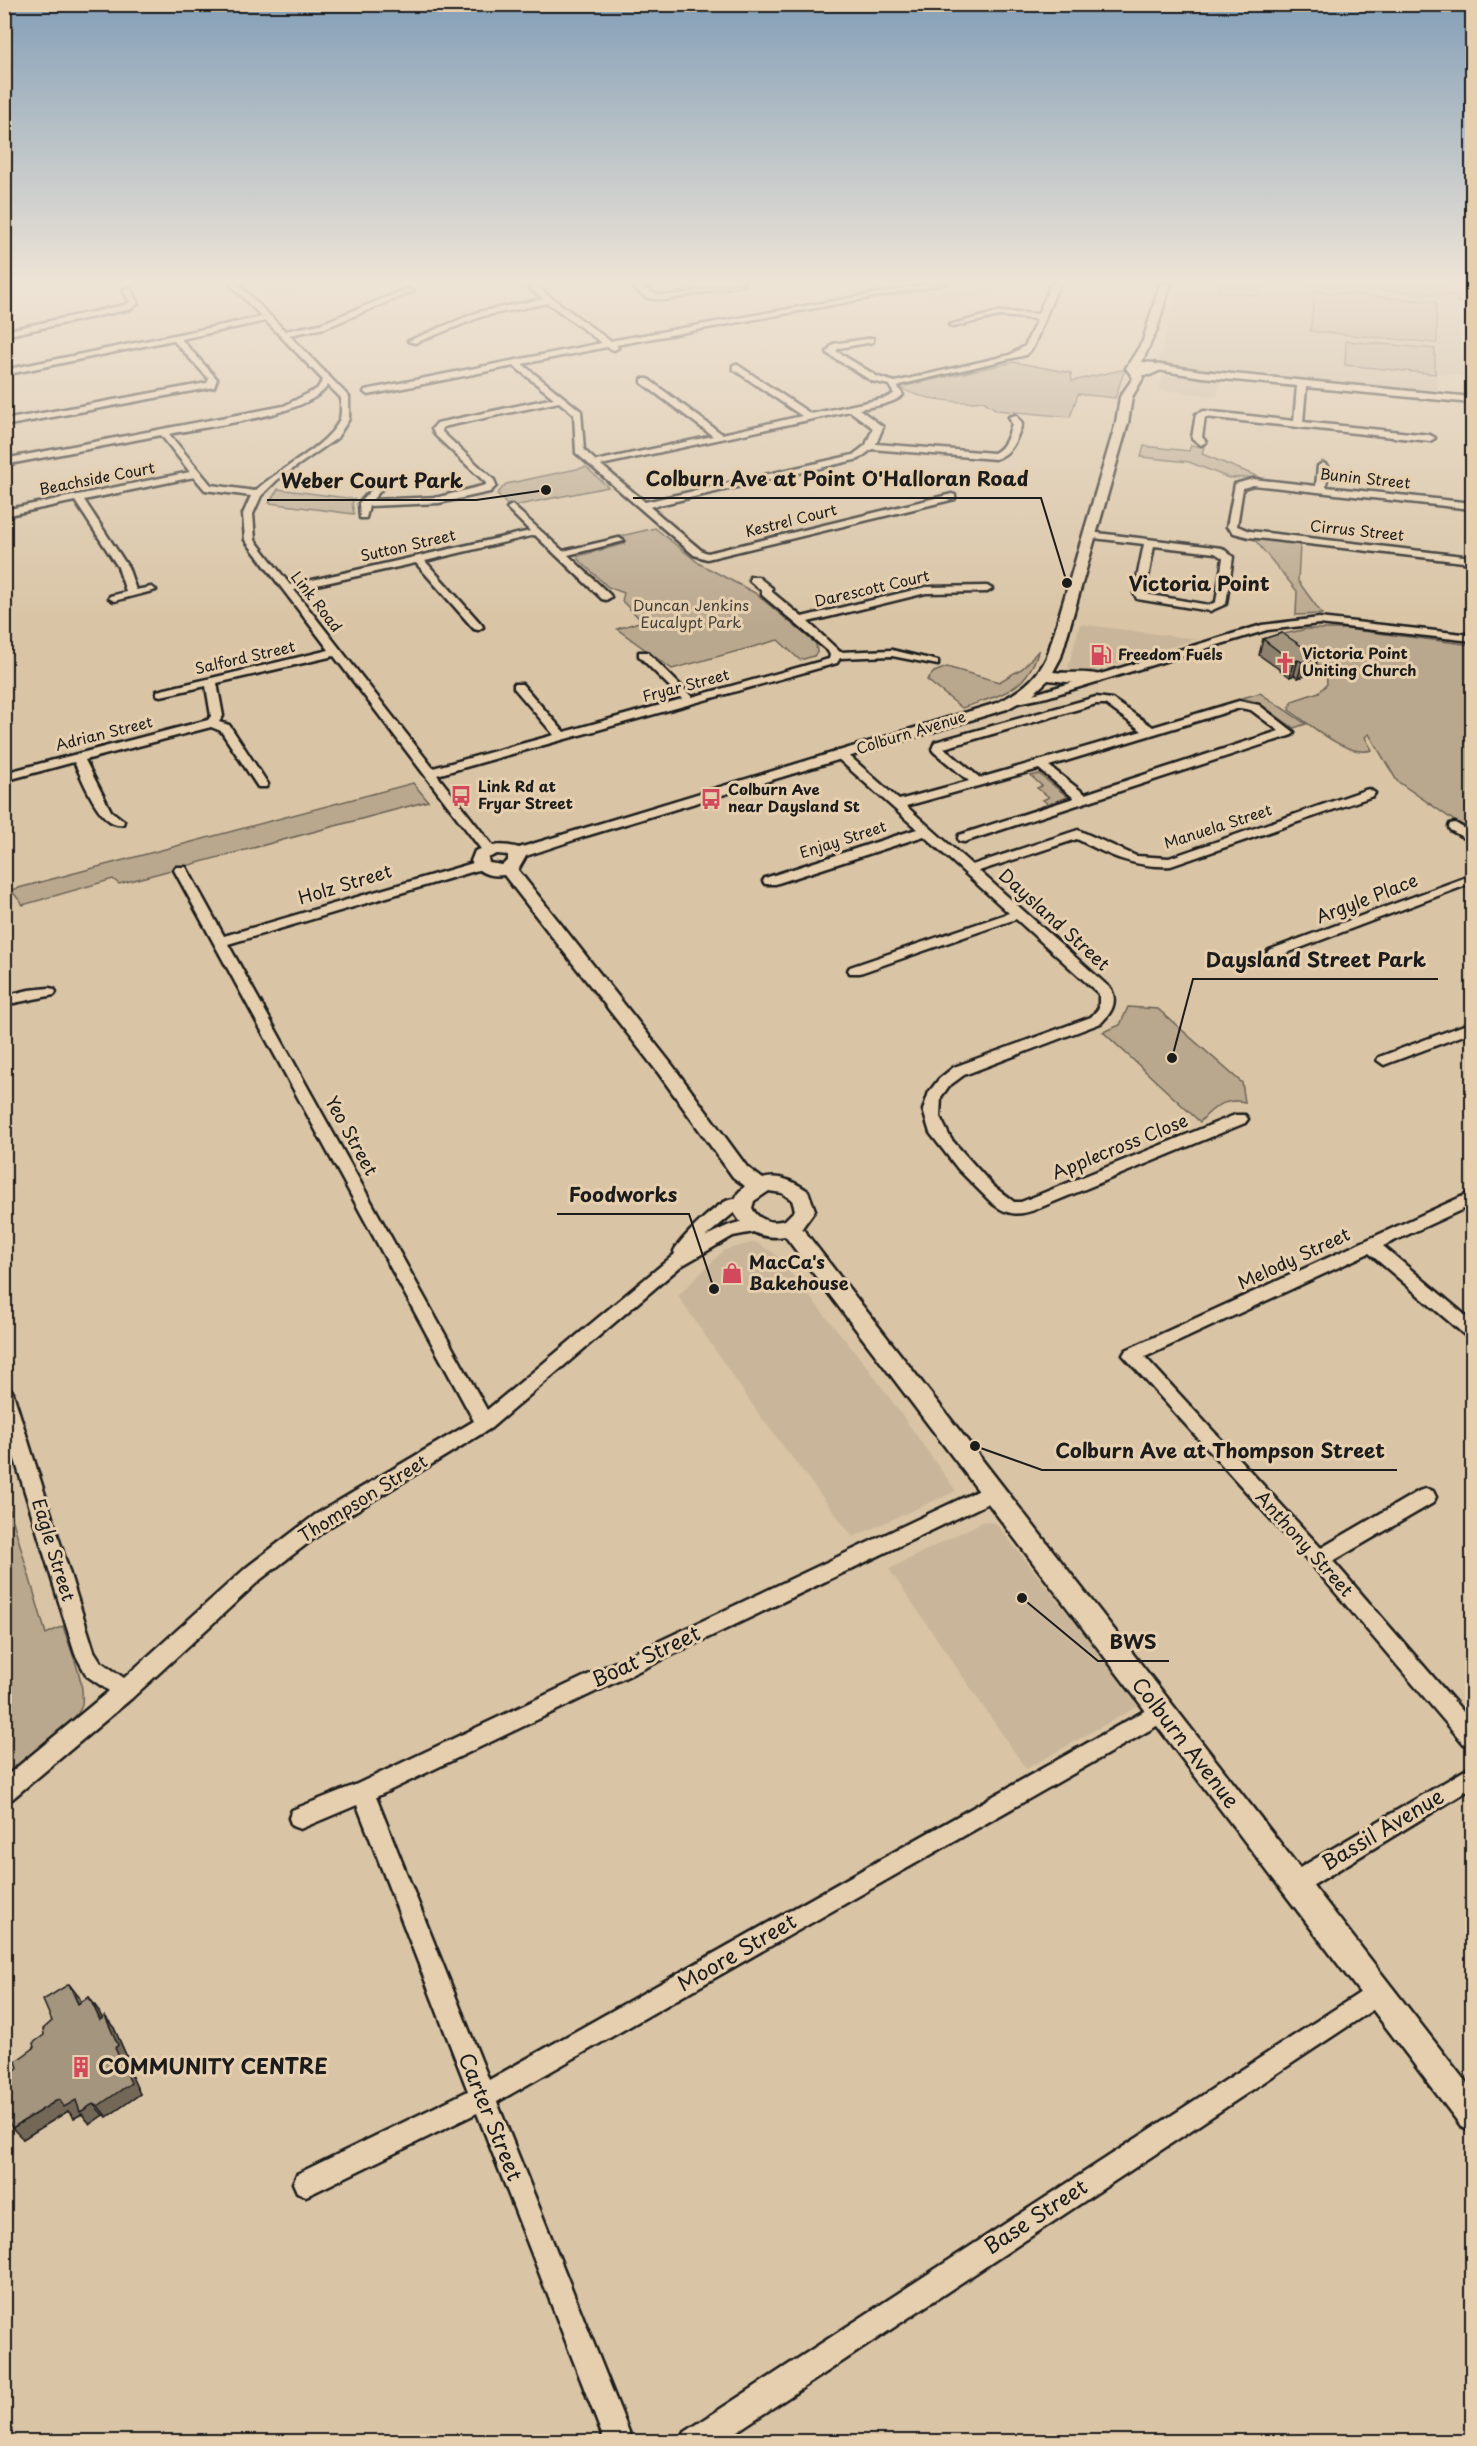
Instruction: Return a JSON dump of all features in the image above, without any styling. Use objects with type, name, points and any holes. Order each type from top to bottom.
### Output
[{"type":"main road","name":"Colburn Avenue","points":[[512,861],[580,832],[1013,701],[1035,686],[1046,675],[1054,657],[1122,423],[1126,398]]},
{"type":"main road","name":"Colburn Avenue","points":[[1122,423],[1136,398]]},
{"type":"main road","points":[[1046,675],[1076,679],[1095,678]]},
{"type":"main road","points":[[484,857],[492,871],[512,861],[740,1172],[760,1186]]},
{"type":"main road","points":[[778,1185],[795,1191],[805,1203],[803,1216],[790,1227],[775,1230],[758,1226],[744,1215],[742,1205],[746,1195],[760,1186],[778,1185]]},
{"type":"main road","name":"Colburn Avenue","points":[[790,1227],[1473,2115]]},
{"type":"street","points":[[102,398],[108,404]]},
{"type":"street","points":[[4,423],[140,398]]},
{"type":"street","points":[[4,462],[286,408],[308,398]]},
{"type":"street","name":"Link Road","points":[[354,398],[348,406],[338,431],[316,451],[273,478],[258,494],[250,507],[246,522],[247,531],[257,552],[430,773],[484,857]]},
{"type":"street","points":[[668,398],[719,436]]},
{"type":"street","points":[[781,398],[809,417]]},
{"type":"street","points":[[594,464],[894,398]]},
{"type":"street","points":[[1298,424],[1301,398]]},
{"type":"street","points":[[1453,398],[1473,400]]},
{"type":"street","points":[[364,503],[439,500],[486,490],[491,486],[491,482],[438,433],[437,429],[440,425],[561,399],[578,413],[579,452],[642,506],[861,455],[870,446],[878,427],[852,408]]},
{"type":"street","points":[[1201,442],[1197,438],[1199,416],[1204,414],[1430,438]]},
{"type":"street","points":[[870,446],[995,456],[1007,450],[1017,424],[1013,417]]},
{"type":"street","points":[[163,432],[208,488],[258,494]]},
{"type":"street","points":[[1321,489],[1323,466]]},
{"type":"street","name":"Beachside Court","points":[[4,513],[196,474]]},
{"type":"street","name":"Bunin Street","points":[[1238,531],[1232,527],[1238,486],[1253,482],[1473,506]]},
{"type":"street","points":[[363,516],[364,503],[376,490]]},
{"type":"street","name":"Kestrel Court","points":[[642,506],[698,553],[707,556],[952,497]]},
{"type":"street","points":[[78,498],[123,567],[132,594]]},
{"type":"street","points":[[512,508],[606,597]]},
{"type":"street","name":"Sutton Street","points":[[286,589],[537,531]]},
{"type":"street","name":"Cirrus Street","points":[[1238,531],[1473,560]]},
{"type":"street","points":[[1089,535],[1150,542],[1225,553],[1228,557],[1221,604],[1210,608],[1141,597],[1139,593],[1150,542]]},
{"type":"street","points":[[561,554],[619,541]]},
{"type":"street","points":[[418,560],[478,627]]},
{"type":"street","points":[[753,579],[768,590],[766,593],[833,649],[836,655],[892,653],[934,663]]},
{"type":"street","name":"Darescott Court","points":[[800,621],[926,590],[987,589]]},
{"type":"street","points":[[114,598],[151,590]]},
{"type":"street","points":[[1013,701],[1043,695],[1266,627],[1304,622],[1340,622],[1473,638]]},
{"type":"street","name":"Salford Street","points":[[161,693],[336,652]]},
{"type":"street","points":[[643,654],[690,701]]},
{"type":"street","name":"Fryar Street","points":[[430,773],[560,735],[827,664],[833,661],[836,655]]},
{"type":"street","points":[[211,681],[218,716],[212,723],[225,728],[262,784]]},
{"type":"street","points":[[518,686],[560,735]]},
{"type":"street","points":[[978,783],[938,749],[939,745],[1096,700],[1108,701],[1152,732]]},
{"type":"street","points":[[897,805],[1041,765],[1051,760],[1152,732],[1239,704],[1255,707],[1288,732],[964,838]]},
{"type":"street","name":"Adrian Street","points":[[4,777],[212,723]]},
{"type":"street","name":"Daysland Street","points":[[840,754],[1106,992],[1108,1003],[1104,1013],[1096,1020],[959,1071],[944,1081],[936,1092],[931,1108],[933,1122],[940,1136],[1000,1203],[1014,1209]]},
{"type":"street","points":[[78,758],[105,813],[118,821]]},
{"type":"street","points":[[1041,765],[1083,799]]},
{"type":"street","name":"Manuela Street","points":[[969,870],[1078,834],[1126,859],[1141,863],[1171,862],[1369,793]]},
{"type":"street","points":[[1455,826],[1473,838]]},
{"type":"street","name":"Enjay Street","points":[[770,881],[925,831]]},
{"type":"street","name":"Holz Street","points":[[222,941],[484,857]]},
{"type":"street","name":"Yeo Street","points":[[181,870],[485,1423]]},
{"type":"street","name":"Argyle Place","points":[[1274,953],[1473,879]]},
{"type":"street","points":[[855,970],[1018,914]]},
{"type":"street","points":[[4,1001],[29,994],[49,992]]},
{"type":"street","points":[[1384,1060],[1473,1026]]},
{"type":"street","name":"Applecross Close","points":[[1014,1209],[1033,1204],[1240,1119]]},
{"type":"street","name":"Melody Street","points":[[1132,1355],[1473,1198]]},
{"type":"street","name":"Thompson Street","points":[[675,1262],[687,1244],[732,1205],[742,1205]]},
{"type":"street","name":"Thompson Street","points":[[4,1792],[125,1691],[255,1573],[322,1521],[485,1423],[675,1262],[729,1231],[758,1226]]},
{"type":"street","points":[[1371,1245],[1473,1331]]},
{"type":"street","name":"Anthony Street","points":[[1132,1355],[1319,1559],[1473,1737]]},
{"type":"street","name":"Eagle Street","points":[[4,1393],[85,1654],[94,1669],[125,1691]]},
{"type":"street","name":"Boat Street","points":[[300,1818],[363,1791],[992,1492]]},
{"type":"street","points":[[1319,1559],[1426,1497]]},
{"type":"street","name":"Moore Street","points":[[306,2183],[482,2097],[1162,1712]]},
{"type":"street","name":"Bassil Avenue","points":[[1294,1884],[1473,1776]]},
{"type":"street","name":"Carter Street","points":[[363,1791],[619,2442]]},
{"type":"street","name":"Base Street","points":[[695,2442],[1377,1993]]},
{"type":"shaded area","points":[[1080,624],[1197,639],[1086,673],[1068,668]]},
{"type":"shaded area","points":[[755,1242],[774,1253],[869,1369],[956,1491],[853,1537],[760,1416],[678,1296],[724,1250]]},
{"type":"shaded area","points":[[984,1521],[996,1523],[1140,1705],[1026,1769],[889,1569]]},
{"type":"green space","points":[[931,398],[1077,398],[1070,417],[997,410],[983,401]]},
{"type":"green space","points":[[1191,445],[1204,447],[1202,454],[1259,477],[1229,478],[1189,462],[1141,457],[1144,446],[1189,451]]},
{"type":"green space","points":[[586,467],[608,487],[509,507],[497,494],[506,484]]},
{"type":"green space","points":[[278,489],[355,499],[352,503],[354,514],[269,503]]},
{"type":"green space","name":"Duncan Jenkins Eucalypt Park","points":[[655,528],[700,564],[755,593],[816,644],[817,652],[814,656],[800,660],[778,640],[672,669],[617,629],[642,621],[622,601],[624,593],[608,587],[578,559],[578,556],[624,544],[617,537]]},
{"type":"green space","points":[[1254,539],[1300,544],[1298,581],[1322,614],[1296,615],[1297,591]]},
{"type":"green space","points":[[1307,629],[1346,629],[1472,645],[1472,833],[1397,781],[1369,734],[1365,737],[1372,750],[1351,749],[1340,745],[1289,710],[1292,701],[1319,692],[1327,684],[1326,670],[1275,636]]},
{"type":"green space","points":[[1039,650],[1027,675],[1019,684],[1000,695],[962,708],[927,680],[934,672],[947,667],[999,682],[1023,668]]},
{"type":"green space","points":[[1260,693],[1306,724],[1294,728],[1256,702],[1242,698]]},
{"type":"green space","points":[[1039,774],[1068,797],[1048,804],[1043,800],[1049,797],[1037,788],[1042,786],[1031,776]]},
{"type":"green space","points":[[413,783],[428,801],[119,884],[113,879],[23,905],[11,890]]},
{"type":"green space","points":[[1128,1007],[1158,1009],[1242,1083],[1245,1102],[1231,1101],[1220,1105],[1200,1122],[1103,1032],[1120,1025]]},
{"type":"green space","points":[[4,1490],[46,1634],[63,1626],[79,1675],[82,1694],[79,1712],[61,1732],[5,1777]]},
{"type":"building","points":[[1282,633],[1318,657],[1293,662],[1263,639]]},
{"type":"building","name":"COMMUNITY CENTRE","points":[[69,1984],[78,2004],[89,1997],[100,2020],[105,2016],[118,2045],[115,2048],[131,2083],[98,2106],[93,2104],[80,2112],[76,2100],[64,2107],[59,2099],[12,2128],[4,2113],[4,2087],[6,2086],[4,2077],[18,2068],[16,2061],[34,2048],[33,2043],[44,2035],[43,2029],[52,2021],[43,2000]]},
{"type":"place","name":"Weber Court Park","points":[[546,490]]},
{"type":"place","name":"Colburn Ave at Point O'Halloran Road","points":[[1067,583]]},
{"type":"place","name":"Freedom Fuels","points":[[1101,655]]},
{"type":"place","name":"Victoria Point Uniting Church","points":[[1285,663]]},
{"type":"place","name":"Link Rd at Fryar Street","points":[[461,796]]},
{"type":"place","name":"Colburn Ave near Daysland St","points":[[711,799]]},
{"type":"place","name":"Daysland Street Park","points":[[1172,1058]]},
{"type":"place","name":"MacCa's Bakehouse","points":[[732,1273]]},
{"type":"place","name":"Foodworks","points":[[714,1289]]},
{"type":"place","name":"Colburn Ave at Thompson Street","points":[[975,1446]]},
{"type":"place","name":"BWS","points":[[1022,1598]]},
{"type":"place","name":"COMMUNITY CENTRE","points":[[81,2067]]},
{"type":"district","name":"Victoria Point","points":[[1199,584]]}]
